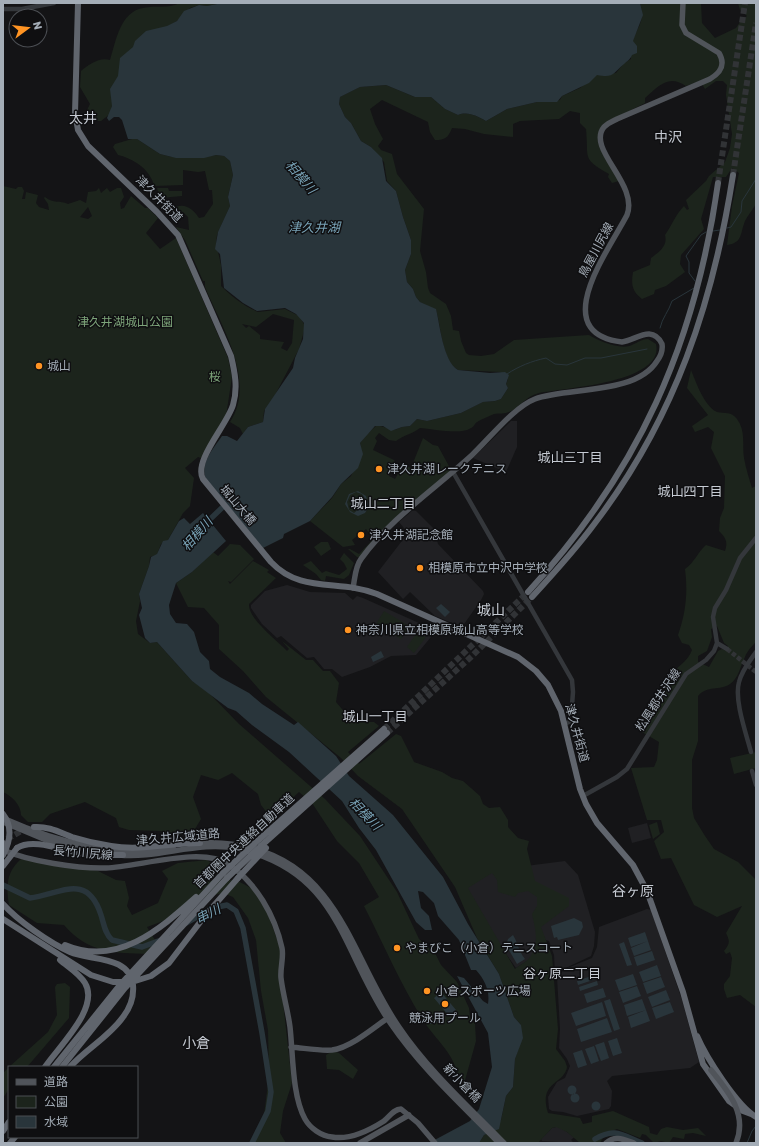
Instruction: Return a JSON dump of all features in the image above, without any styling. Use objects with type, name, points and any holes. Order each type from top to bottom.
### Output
[{"type":"highway","name":"津久井街道","points":[[78,3],[75,113],[78,130],[88,146],[157,212],[178,235],[232,362],[236,385],[233,406],[227,420],[203,458]]},
{"type":"highway","points":[[718,183],[712,226],[694,302],[671,368],[648,422],[634,449],[589,519],[530,594],[595,523],[624,482],[669,399],[695,334],[711,283],[723,236],[733,175]]},
{"type":"highway","name":"城山大橋","points":[[203,458],[200,470],[203,479],[271,562]]},
{"type":"highway","name":"津久井街道","points":[[271,562],[284,574],[296,580],[373,592],[403,604],[524,661],[542,678],[552,692],[564,724],[583,796],[592,816],[626,855],[644,884],[692,1022],[708,1060],[737,1103],[754,1115]]},
{"type":"highway","name":"首都圏中央連絡自動車道","points":[[130,979],[223,874],[254,844],[277,829],[294,816],[386,731],[277,829]]},
{"type":"highway","points":[[3,814],[8,822],[10,832],[9,841],[3,856]]},
{"type":"highway","points":[[34,827],[53,829],[85,841],[119,847],[148,848],[184,843],[200,843]]},
{"type":"highway","points":[[3,919],[87,973],[113,982],[140,980],[156,973],[166,965],[277,829]]},
{"type":"highway","points":[[3,866],[17,848],[25,844],[34,844],[85,854],[123,856]]},
{"type":"highway","name":"首都圏中央連絡自動車道","points":[[130,979],[197,909],[263,847]]},
{"type":"highway","points":[[48,939],[83,951],[102,952],[116,950],[145,938],[171,919],[223,874]]},
{"type":"highway","points":[[4,908],[48,939],[72,952],[118,964],[129,973],[133,987],[131,1003],[124,1016],[116,1026],[71,1066]]},
{"type":"highway","points":[[3,923],[18,929]]},
{"type":"highway","points":[[46,947],[83,981],[88,990],[89,998],[87,1008],[82,1017],[46,1066]]},
{"type":"highway","points":[[55,1066],[130,979]]},
{"type":"highway","points":[[63,1066],[130,979]]},
{"type":"main road","name":"鳥屋川尻線","points":[[353,588],[357,566],[363,556],[393,522],[453,472],[528,402],[542,397],[604,388],[624,382],[649,370],[661,355],[663,348],[661,342],[651,335],[640,335],[622,342],[594,332],[588,324],[586,300],[589,286],[627,215],[630,204],[624,186],[602,148],[600,137],[602,130],[606,125],[617,119],[710,79],[719,72],[722,67],[722,59],[718,52],[690,35],[684,29],[683,3]]},
{"type":"main road","name":"津久井広域道路","points":[[3,818],[54,838],[109,850],[144,851],[200,843],[229,844],[260,851],[289,864],[312,881],[338,914],[389,1017]]},
{"type":"main road","name":"津久井広域道路","points":[[3,822],[40,838],[74,848],[123,856],[144,855],[193,848],[221,847],[257,854],[282,865],[310,886],[329,907],[343,932],[370,989],[404,1038]]},
{"type":"main road","name":"長竹川尻線","points":[[3,850],[33,859],[99,868],[204,856],[225,862],[241,875],[265,903],[282,946],[281,978],[290,1027],[291,1047]]},
{"type":"main road","points":[[389,1017],[337,1049],[326,1050],[291,1047],[302,1113],[309,1125],[319,1133],[333,1138],[347,1137],[375,1126],[398,1109],[401,1109],[418,1123],[435,1143]]},
{"type":"main road","points":[[692,1022],[700,1052],[711,1070],[730,1094],[737,1110],[740,1127],[736,1143]]},
{"type":"main road","name":"新小倉橋","points":[[404,1038],[430,1072],[499,1143]]},
{"type":"main road","name":"新小倉橋","points":[[404,1038],[504,1143]]},
{"type":"main road","points":[[360,1143],[409,1115]]},
{"type":"main road","points":[[606,1143],[611,1139],[618,1138],[634,1143]]},
{"type":"street","points":[[3,9],[22,10],[54,3]]},
{"type":"street","points":[[453,472],[572,680],[573,692],[571,719],[569,722],[564,724]]},
{"type":"street","points":[[727,649],[717,643],[713,617],[715,608],[726,590],[740,558],[756,538]]},
{"type":"street","name":"松風都井沢線","points":[[583,796],[627,769],[686,674],[709,658],[717,643]]},
{"type":"street","points":[[750,752],[739,703],[738,687],[743,671],[756,652]]},
{"type":"street","points":[[752,770],[756,785]]},
{"type":"shaded area","points":[[511,421],[517,421],[517,447],[506,472],[473,458]]},
{"type":"shaded area","name":"相模原市立中沢中学校","points":[[413,510],[416,511],[434,529],[438,544],[483,591],[484,594],[481,600],[462,627],[435,616],[410,592],[403,599],[378,572],[408,533],[399,522]]},
{"type":"shaded area","name":"神奈川県立相模原城山高等学校","points":[[287,585],[310,592],[345,593],[353,600],[357,596],[363,598],[428,627],[426,632],[431,637],[416,655],[391,656],[370,667],[342,677],[332,669],[324,669],[314,657],[307,658],[281,636],[277,638],[262,624],[251,608],[251,605],[265,591]]},
{"type":"shaded area","points":[[647,823],[651,838],[632,843],[628,828]]},
{"type":"shaded area","points":[[565,861],[578,875],[595,932],[594,946],[591,956],[555,973],[554,955],[549,941],[542,939],[535,956],[516,968],[501,947],[466,887],[494,870]]},
{"type":"shaded area","points":[[647,909],[651,910],[682,1000],[699,1062],[690,1068],[612,1076],[607,1081],[612,1091],[611,1106],[609,1109],[577,1116],[552,1111],[549,1109],[548,1097],[557,1082],[565,1078],[570,1066],[559,1048],[560,1029],[557,977],[565,969],[592,958],[597,947],[599,927]]},
{"type":"shaded area","points":[[560,1127],[574,1137],[571,1140],[574,1143],[542,1141],[541,1139],[552,1128]]},
{"type":"green space","points":[[180,3],[222,3],[207,6],[199,5],[190,8],[177,21],[133,48],[119,77],[110,114],[101,121],[95,121],[87,110],[90,104],[80,87],[81,71],[102,59],[110,60],[120,28],[129,15],[143,8],[171,6]]},
{"type":"green space","points":[[640,3],[701,3],[702,23],[715,38],[736,28],[747,16],[740,10],[738,3],[753,3],[756,5],[756,204],[745,221],[740,237],[736,242],[727,245],[732,206],[739,173],[732,168],[726,177],[713,177],[701,219],[704,229],[681,255],[680,264],[685,272],[666,286],[655,290],[654,294],[642,299],[634,290],[632,284],[633,272],[650,265],[651,258],[664,246],[666,239],[665,235],[679,212],[684,206],[687,210],[689,209],[686,200],[725,162],[730,148],[732,134],[726,95],[727,85],[723,81],[716,81],[705,89],[700,81],[686,86],[674,81],[669,81],[659,86],[645,98],[645,103],[603,124],[599,138],[600,146],[619,181],[612,183],[608,177],[609,174],[590,161],[588,157],[586,129],[580,123],[580,113],[570,111],[559,119],[520,121],[513,124],[513,137],[484,134],[465,129],[452,128],[446,138],[435,140],[430,132],[428,122],[382,100],[370,109],[375,124],[383,139],[378,146],[381,150],[392,154],[397,174],[424,209],[420,251],[426,272],[428,288],[430,293],[446,304],[451,316],[453,330],[459,331],[466,353],[469,355],[481,356],[494,354],[514,340],[589,335],[603,342],[625,347],[648,339],[656,344],[655,357],[645,367],[629,375],[589,386],[539,393],[530,397],[513,410],[507,413],[494,414],[477,422],[467,430],[454,431],[420,428],[396,441],[389,440],[379,433],[375,438],[377,441],[373,450],[394,460],[396,464],[389,476],[395,479],[403,465],[411,468],[423,438],[433,445],[438,446],[450,468],[449,474],[360,557],[357,557],[348,549],[359,554],[377,535],[374,531],[370,534],[366,529],[352,540],[355,545],[343,547],[310,521],[332,498],[341,484],[351,476],[362,454],[360,443],[366,435],[377,425],[394,430],[410,426],[417,419],[427,421],[461,413],[483,402],[501,399],[508,388],[506,384],[508,379],[500,372],[458,370],[449,359],[445,351],[436,310],[420,302],[413,289],[407,282],[405,270],[411,254],[411,240],[396,191],[387,181],[384,162],[371,147],[361,141],[351,123],[345,117],[339,104],[340,97],[360,87],[386,85],[415,97],[431,97],[445,109],[458,115],[469,114],[486,121],[507,109],[537,102],[560,100],[562,96],[580,88],[597,74],[616,73],[624,63],[631,59],[632,42],[642,18]]},
{"type":"green space","points":[[137,139],[160,154],[172,157],[199,158],[216,155],[224,156],[230,161],[233,175],[228,197],[230,206],[217,235],[216,243],[221,265],[221,286],[238,301],[258,312],[285,309],[299,316],[304,324],[304,331],[299,349],[275,395],[264,411],[263,422],[248,427],[243,434],[240,428],[230,422],[237,406],[240,389],[234,354],[205,287],[205,281],[203,281],[185,240],[176,227],[189,230],[188,217],[183,212],[179,211],[173,216],[171,210],[175,207],[186,206],[190,208],[199,218],[204,217],[213,204],[212,190],[209,190],[205,171],[198,172],[183,170],[183,185],[155,186],[152,179],[141,166],[133,160],[118,155],[113,147],[115,144]],"holes":[[[273,314],[294,320],[292,343],[287,351],[281,348],[284,342],[260,339],[260,335],[249,326],[246,328],[242,324],[256,327]]]},
{"type":"green space","points":[[3,186],[16,189],[18,187],[22,187],[24,191],[22,199],[25,199],[26,192],[38,195],[36,203],[39,207],[49,210],[48,204],[44,198],[45,197],[54,201],[68,204],[80,200],[86,203],[88,192],[96,191],[99,188],[101,193],[107,188],[110,192],[117,188],[121,188],[124,197],[120,203],[121,209],[124,208],[131,196],[145,208],[148,208],[158,218],[146,233],[160,249],[176,238],[228,358],[232,377],[226,416],[201,458],[198,457],[185,468],[194,478],[190,506],[183,513],[168,540],[161,544],[157,555],[150,557],[149,566],[139,594],[140,601],[136,621],[138,634],[150,643],[157,642],[192,681],[207,691],[239,724],[325,799],[360,836],[397,892],[419,939],[435,953],[441,965],[457,982],[469,1008],[470,1017],[475,1024],[476,1041],[464,1084],[458,1079],[454,1062],[445,1048],[428,1028],[415,1007],[364,906],[379,897],[359,863],[337,841],[312,803],[299,792],[271,818],[261,805],[258,794],[232,773],[218,780],[201,775],[193,797],[201,819],[195,829],[178,836],[160,831],[129,830],[119,827],[116,818],[85,802],[50,814],[42,822],[28,822],[21,815],[21,811],[15,801],[3,792]],"holes":[[[88,207],[92,216],[88,219],[80,217]]]},
{"type":"green space","points":[[157,188],[168,188],[169,191],[182,191],[182,196],[160,198]]},
{"type":"green space","points":[[691,370],[708,405],[717,412],[735,416],[742,428],[744,458],[752,488],[756,486],[756,642],[747,653],[737,675],[730,684],[705,690],[698,696],[698,741],[692,760],[692,808],[694,818],[714,849],[738,862],[756,880],[756,1007],[740,995],[727,998],[724,989],[724,984],[730,976],[732,958],[730,952],[726,954],[724,951],[729,942],[726,933],[742,906],[717,917],[694,905],[671,858],[661,859],[654,841],[664,832],[661,820],[647,820],[631,768],[654,767],[657,760],[659,742],[642,732],[644,725],[650,711],[663,691],[669,678],[673,672],[688,658],[692,650],[689,645],[682,643],[678,635],[686,602],[685,569],[691,564],[706,545],[725,551],[726,545],[725,538],[719,531],[720,518],[724,508],[725,476],[711,448],[714,432],[708,427],[695,432],[692,426],[708,415],[687,388]],"holes":[[[717,626],[724,643],[728,646],[726,651],[722,649],[718,651],[709,667],[698,662],[698,656],[707,651],[712,637],[711,629]]]},
{"type":"green space","points":[[321,542],[328,542],[331,549],[321,556],[314,547]]},
{"type":"green space","points":[[230,544],[240,545],[254,559],[231,582],[228,581],[230,584],[253,561],[269,570],[267,572],[276,578],[249,604],[253,616],[258,623],[287,651],[289,649],[282,641],[306,660],[313,660],[323,671],[330,671],[339,683],[336,702],[353,722],[374,722],[379,726],[348,752],[359,764],[396,734],[401,736],[414,762],[463,781],[480,796],[483,804],[489,808],[500,807],[508,820],[508,827],[518,838],[529,841],[527,849],[535,881],[569,898],[569,906],[541,927],[552,956],[558,1029],[556,1049],[565,1061],[567,1067],[565,1073],[549,1089],[546,1095],[548,1113],[580,1118],[583,1124],[592,1122],[592,1116],[613,1111],[649,1127],[650,1133],[657,1135],[661,1129],[667,1127],[683,1130],[698,1128],[706,1136],[693,1133],[685,1134],[684,1139],[673,1137],[669,1143],[661,1141],[654,1143],[646,1135],[642,1134],[640,1138],[617,1129],[605,1134],[600,1143],[580,1143],[567,1132],[556,1127],[552,1128],[538,1143],[479,1143],[484,1135],[491,1131],[501,1120],[506,1096],[513,1087],[515,1059],[520,1044],[521,1025],[514,1017],[499,974],[477,938],[455,887],[402,809],[358,776],[341,758],[266,697],[243,671],[219,649],[219,625],[204,608],[188,607],[176,583],[192,572],[213,552],[218,556]],"holes":[[[492,873],[497,880],[498,892],[515,897],[518,893],[528,891],[537,897],[537,906],[532,914],[536,936],[535,947],[529,959],[515,969],[468,888]]]},
{"type":"green space","points":[[344,553],[354,563],[349,575],[344,579],[326,576],[325,581],[321,580],[316,574],[303,565],[311,561],[322,573],[326,571],[339,575],[347,569],[340,559]]},
{"type":"green space","points":[[384,611],[409,626],[401,639],[376,624]]},
{"type":"green space","points":[[418,631],[426,637],[414,653],[407,647]]},
{"type":"green space","points":[[756,752],[756,768],[734,774],[730,758]]},
{"type":"green space","points":[[657,822],[660,834],[653,839],[649,825]]},
{"type":"green space","points":[[21,859],[98,871],[116,880],[125,881],[129,898],[127,906],[132,915],[158,903],[168,879],[162,871],[178,863],[207,860],[216,866],[213,873],[204,881],[236,880],[253,889],[265,906],[281,950],[280,975],[292,1083],[283,1111],[280,1133],[286,1143],[253,1143],[264,1115],[269,1076],[268,1030],[261,991],[256,940],[248,918],[233,897],[223,893],[195,900],[182,914],[147,927],[158,945],[148,954],[113,952],[102,950],[82,941],[64,925],[37,923],[9,905],[8,880],[12,869]]},
{"type":"green space","points":[[65,983],[70,987],[69,1018],[28,1066],[10,1066],[48,1032],[57,1015],[55,987],[57,984]]},
{"type":"green space","points":[[333,1051],[339,1053],[358,1070],[353,1079],[339,1070],[327,1069],[326,1055]]},
{"type":"green space","points":[[8,1068],[8,1090],[3,1098],[3,1073]]},
{"type":"water","name":"津久井湖","points":[[222,3],[640,3],[643,15],[633,41],[637,46],[637,53],[632,55],[612,74],[607,76],[597,75],[589,83],[562,96],[557,102],[537,102],[507,109],[486,121],[469,114],[458,115],[445,109],[431,97],[415,97],[386,85],[360,87],[340,97],[339,104],[345,117],[351,123],[361,141],[371,147],[382,158],[386,181],[396,191],[411,240],[411,254],[405,270],[407,282],[413,289],[420,302],[436,309],[443,342],[449,359],[458,370],[490,373],[505,372],[509,375],[506,384],[508,388],[501,399],[483,402],[461,413],[427,421],[417,419],[410,426],[391,431],[383,426],[375,426],[360,443],[363,454],[358,468],[341,484],[332,497],[310,521],[284,534],[283,538],[263,548],[207,481],[204,469],[205,463],[222,436],[227,436],[237,441],[248,427],[263,422],[265,409],[293,368],[295,358],[303,339],[304,323],[296,314],[285,308],[257,311],[243,303],[224,288],[220,254],[215,249],[218,232],[230,206],[228,197],[233,175],[230,161],[224,156],[216,155],[204,158],[176,158],[160,154],[137,139],[128,139],[122,120],[119,117],[114,117],[109,121],[107,118],[112,106],[110,89],[118,76],[120,58],[133,47],[135,41],[146,31],[167,26],[177,21],[184,11],[199,5],[207,6]]},
{"type":"water","points":[[358,491],[366,496],[369,507],[365,513],[358,516],[350,512],[345,504],[349,494]],"holes":[[[356,492],[362,494],[367,502],[354,513],[349,510],[347,502],[350,495]]]},
{"type":"water","points":[[203,513],[226,541],[192,572],[176,583],[169,605],[170,614],[176,623],[187,624],[194,632],[200,652],[209,661],[210,669],[220,677],[249,693],[262,704],[294,725],[298,722],[336,756],[349,776],[393,815],[443,877],[468,924],[499,974],[514,1017],[521,1025],[523,1038],[515,1059],[513,1087],[506,1096],[499,1129],[484,1135],[479,1143],[429,1143],[470,1121],[479,1109],[492,1067],[488,1033],[457,976],[464,978],[483,1001],[488,1004],[487,990],[484,982],[476,970],[471,970],[459,940],[438,916],[434,903],[423,892],[418,891],[421,908],[429,916],[432,930],[425,930],[416,922],[376,850],[359,828],[342,801],[289,752],[252,725],[236,711],[228,708],[192,681],[157,642],[150,643],[145,638],[139,615],[142,608],[139,594],[151,557],[157,554],[163,541],[168,540],[179,521],[184,518],[190,524]]},
{"type":"water","points":[[441,604],[450,612],[445,617],[436,608]]},
{"type":"water","points":[[381,651],[384,657],[373,662],[371,657]]},
{"type":"water","points":[[574,918],[582,922],[583,927],[579,935],[558,940],[557,937],[554,938],[551,926]]},
{"type":"water","points":[[645,932],[648,941],[631,947],[628,938]]},
{"type":"water","points":[[513,935],[525,959],[517,964],[506,945],[508,939]]},
{"type":"water","points":[[648,941],[651,950],[634,956],[631,948]]},
{"type":"water","points":[[624,942],[632,965],[627,966],[619,944]]},
{"type":"water","points":[[652,951],[655,960],[637,966],[634,957]]},
{"type":"water","points":[[657,965],[661,976],[643,982],[639,972]]},
{"type":"water","points":[[633,974],[637,985],[619,991],[615,980]]},
{"type":"water","points":[[594,975],[596,979],[578,985],[577,981]]},
{"type":"water","points":[[661,977],[665,987],[647,994],[643,983]]},
{"type":"water","points":[[597,981],[598,985],[580,991],[579,987]]},
{"type":"water","points":[[637,986],[641,996],[623,1003],[619,992]]},
{"type":"water","points":[[603,988],[606,997],[587,1003],[584,994]]},
{"type":"water","points":[[666,990],[670,1000],[652,1007],[648,997]]},
{"type":"water","name":"競泳用プール","points":[[441,992],[456,1010],[449,1016],[434,998]]},
{"type":"water","points":[[610,999],[620,1029],[614,1031],[604,1001]]},
{"type":"water","points":[[642,999],[646,1010],[627,1016],[624,1005]]},
{"type":"water","points":[[602,1002],[606,1016],[576,1026],[571,1013]]},
{"type":"water","points":[[670,1002],[674,1012],[656,1019],[652,1008]]},
{"type":"water","points":[[646,1010],[650,1021],[631,1028],[628,1017]]},
{"type":"water","points":[[442,1014],[443,1023],[441,1024],[439,1022],[430,1024],[429,1016],[432,1016],[433,1020],[439,1020],[439,1016]]},
{"type":"water","points":[[607,1018],[612,1032],[581,1042],[577,1029]]},
{"type":"water","points":[[617,1038],[622,1053],[613,1056],[608,1041]]},
{"type":"water","points":[[604,1042],[609,1058],[601,1061],[595,1045]]},
{"type":"water","points":[[594,1046],[599,1061],[591,1064],[585,1049]]},
{"type":"water","points":[[582,1050],[587,1065],[578,1068],[573,1053]]},
{"type":"water","points":[[572,1085],[577,1090],[572,1095],[567,1090]]},
{"type":"water","points":[[575,1093],[580,1098],[575,1103],[570,1098]]},
{"type":"water","points":[[594,1102],[598,1102],[600,1106],[598,1110],[594,1110],[592,1108],[592,1104]]},
{"type":"waterway","points":[[727,228],[731,227],[741,212],[742,201],[756,179]]},
{"type":"waterway","points":[[713,231],[720,230]]},
{"type":"waterway","points":[[695,281],[689,273],[689,262],[686,256],[701,235],[706,232]]},
{"type":"waterway","points":[[660,328],[672,301],[694,288]]},
{"type":"waterway","points":[[507,374],[526,364],[546,358],[555,364],[567,365],[585,358],[601,358],[647,349]]},
{"type":"waterway","name":"相模川","points":[[204,525],[227,503]]},
{"type":"waterway","name":"串川","points":[[3,885],[30,898],[62,890],[80,889],[88,893],[95,902],[106,932],[112,940],[142,947],[161,940]]},
{"type":"waterway","name":"串川","points":[[186,923],[213,908],[227,905],[236,911],[243,928],[271,1092],[268,1111],[252,1143]]},
{"type":"waterway","points":[[747,1143],[756,1126]]},
{"type":"waterway","points":[[595,1139],[602,1135],[613,1133],[624,1135],[642,1143]]},
{"type":"tunnel","points":[[718,183],[745,3]]},
{"type":"tunnel","points":[[733,175],[756,23]]},
{"type":"tunnel","points":[[384,729],[528,592]]},
{"type":"tunnel","points":[[387,733],[471,657],[532,597]]},
{"type":"tunnel","points":[[727,649],[756,672]]},
{"type":"tunnel","points":[[7,839],[25,829]]},
{"type":"place","name":"城山","points":[[39,366]]},
{"type":"place","name":"津久井湖レークテニス","points":[[379,469]]},
{"type":"place","name":"津久井湖記念館","points":[[361,535]]},
{"type":"place","name":"相模原市立中沢中学校","points":[[420,568]]},
{"type":"place","name":"神奈川県立相模原城山高等学校","points":[[348,630]]},
{"type":"place","name":"やまびこ（小倉）テニスコート","points":[[397,948]]},
{"type":"place","name":"小倉スポーツ広場","points":[[427,991]]},
{"type":"place","name":"競泳用プール","points":[[445,1004]]},
{"type":"district","name":"太井","points":[[83,118]]},
{"type":"district","name":"中沢","points":[[668,137]]},
{"type":"district","name":"城山三丁目","points":[[570,457]]},
{"type":"district","name":"城山四丁目","points":[[690,491]]},
{"type":"district","name":"城山二丁目","points":[[383,503]]},
{"type":"district","name":"城山","points":[[491,610]]},
{"type":"district","name":"城山一丁目","points":[[375,716]]},
{"type":"district","name":"谷ヶ原","points":[[633,891]]},
{"type":"district","name":"谷ヶ原二丁目","points":[[562,973]]},
{"type":"district","name":"小倉","points":[[196,1043]]},
{"type":"park label","name":"津久井湖城山公園","points":[[125,322]]},
{"type":"park label","name":"桜","points":[[215,377]]}]
